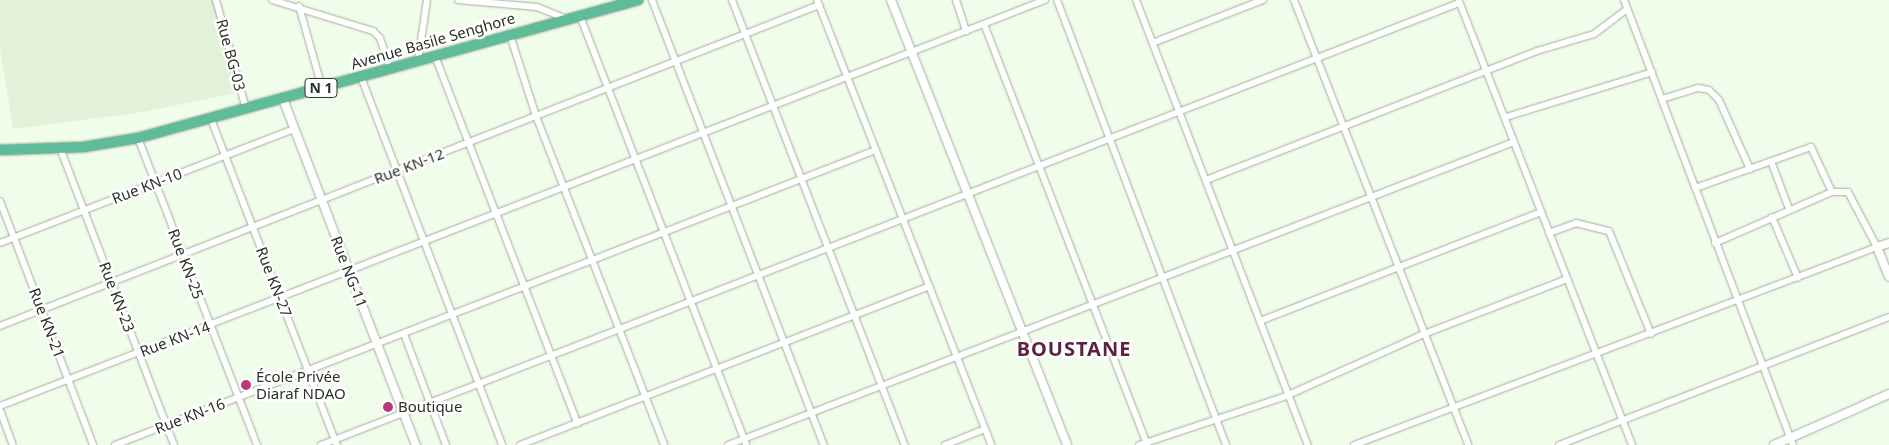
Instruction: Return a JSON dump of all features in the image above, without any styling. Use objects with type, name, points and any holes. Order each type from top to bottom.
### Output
[{"type":"highway","name":"Avenue Basile Senghore","points":[[0,150],[60,148],[138,138],[390,70],[580,16],[621,2],[638,0]]},
{"type":"street","name":"Rue BG-03","points":[[216,0],[246,109]]},
{"type":"street","points":[[272,0],[298,6],[373,31],[380,38],[390,70]]},
{"type":"street","points":[[418,61],[427,0]]},
{"type":"street","points":[[458,0],[537,7],[567,19]]},
{"type":"street","points":[[652,0],[824,445]]},
{"type":"street","points":[[732,0],[905,445]]},
{"type":"street","points":[[891,0],[1067,445]]},
{"type":"street","points":[[956,0],[966,31]]},
{"type":"street","name":"Rue KN-14","points":[[0,408],[1045,0]]},
{"type":"street","points":[[1057,0],[1226,445]]},
{"type":"street","points":[[1136,0],[1155,42],[1179,112],[1260,321],[1286,396],[1308,445]]},
{"type":"street","points":[[1155,42],[1262,0]]},
{"type":"street","points":[[1294,0],[1468,445]]},
{"type":"street","points":[[1624,0],[1792,442]]},
{"type":"street","points":[[818,2],[991,445]]},
{"type":"street","name":"Rue KN-12","points":[[0,326],[745,34],[818,2]]},
{"type":"street","points":[[321,445],[336,442],[404,413],[1109,140],[1459,2],[1506,117],[1632,445]]},
{"type":"street","points":[[298,6],[322,88]]},
{"type":"street","points":[[1206,180],[1486,71],[1605,30],[1627,9]]},
{"type":"street","points":[[580,16],[606,88],[744,442]]},
{"type":"street","points":[[984,24],[1147,444]]},
{"type":"street","points":[[510,35],[536,116],[563,188],[664,445]]},
{"type":"street","points":[[435,56],[577,423]]},
{"type":"street","points":[[1506,117],[1652,72]]},
{"type":"street","points":[[362,77],[502,445]]},
{"type":"street","points":[[1662,99],[1698,88],[1709,90],[1719,100],[1750,169]]},
{"type":"street","name":"Rue NG-11","points":[[283,99],[416,445]]},
{"type":"street","name":"Rue KN-27","points":[[212,119],[336,442]]},
{"type":"street","name":"Rue KN-10","points":[[0,243],[294,129]]},
{"type":"street","name":"Rue KN-25","points":[[138,138],[257,445]]},
{"type":"street","points":[[728,445],[744,442],[812,413],[1514,142]]},
{"type":"street","points":[[1695,188],[1810,147],[1832,192]]},
{"type":"street","name":"Rue KN-23","points":[[60,148],[174,445]]},
{"type":"street","name":"Rue KN-16","points":[[115,445],[876,150]]},
{"type":"street","points":[[1771,161],[1789,209]]},
{"type":"street","points":[[1715,243],[1789,209],[1832,192],[1848,192],[1878,247],[1889,277]]},
{"type":"street","name":"Rue KN-21","points":[[0,201],[93,445]]},
{"type":"street","points":[[1260,321],[1541,212]]},
{"type":"street","points":[[1772,217],[1798,278]]},
{"type":"street","points":[[1549,233],[1576,223],[1609,231],[1651,334]]},
{"type":"street","points":[[1354,445],[1454,410],[1889,243]]},
{"type":"street","points":[[1139,445],[1147,444],[1215,417],[1286,396],[1424,334],[1567,279]]},
{"type":"street","points":[[520,445],[930,286]]},
{"type":"street","points":[[1559,445],[1889,317]]},
{"type":"street","points":[[404,334],[446,445]]},
{"type":"street","points":[[1774,445],[1792,442],[1889,394]]},
{"type":"street","points":[[0,408],[14,445]]},
{"type":"street","points":[[945,445],[985,430]]},
{"type":"shaded area","points":[[0,0],[216,0],[241,92],[143,112],[13,129],[0,48]]},
{"type":"place","name":"École Privée Diaraf NDAO","points":[[246,385]]},
{"type":"place","name":"Boutique","points":[[388,407]]},
{"type":"district","name":"BOUSTANE","points":[[1074,348]]}]
